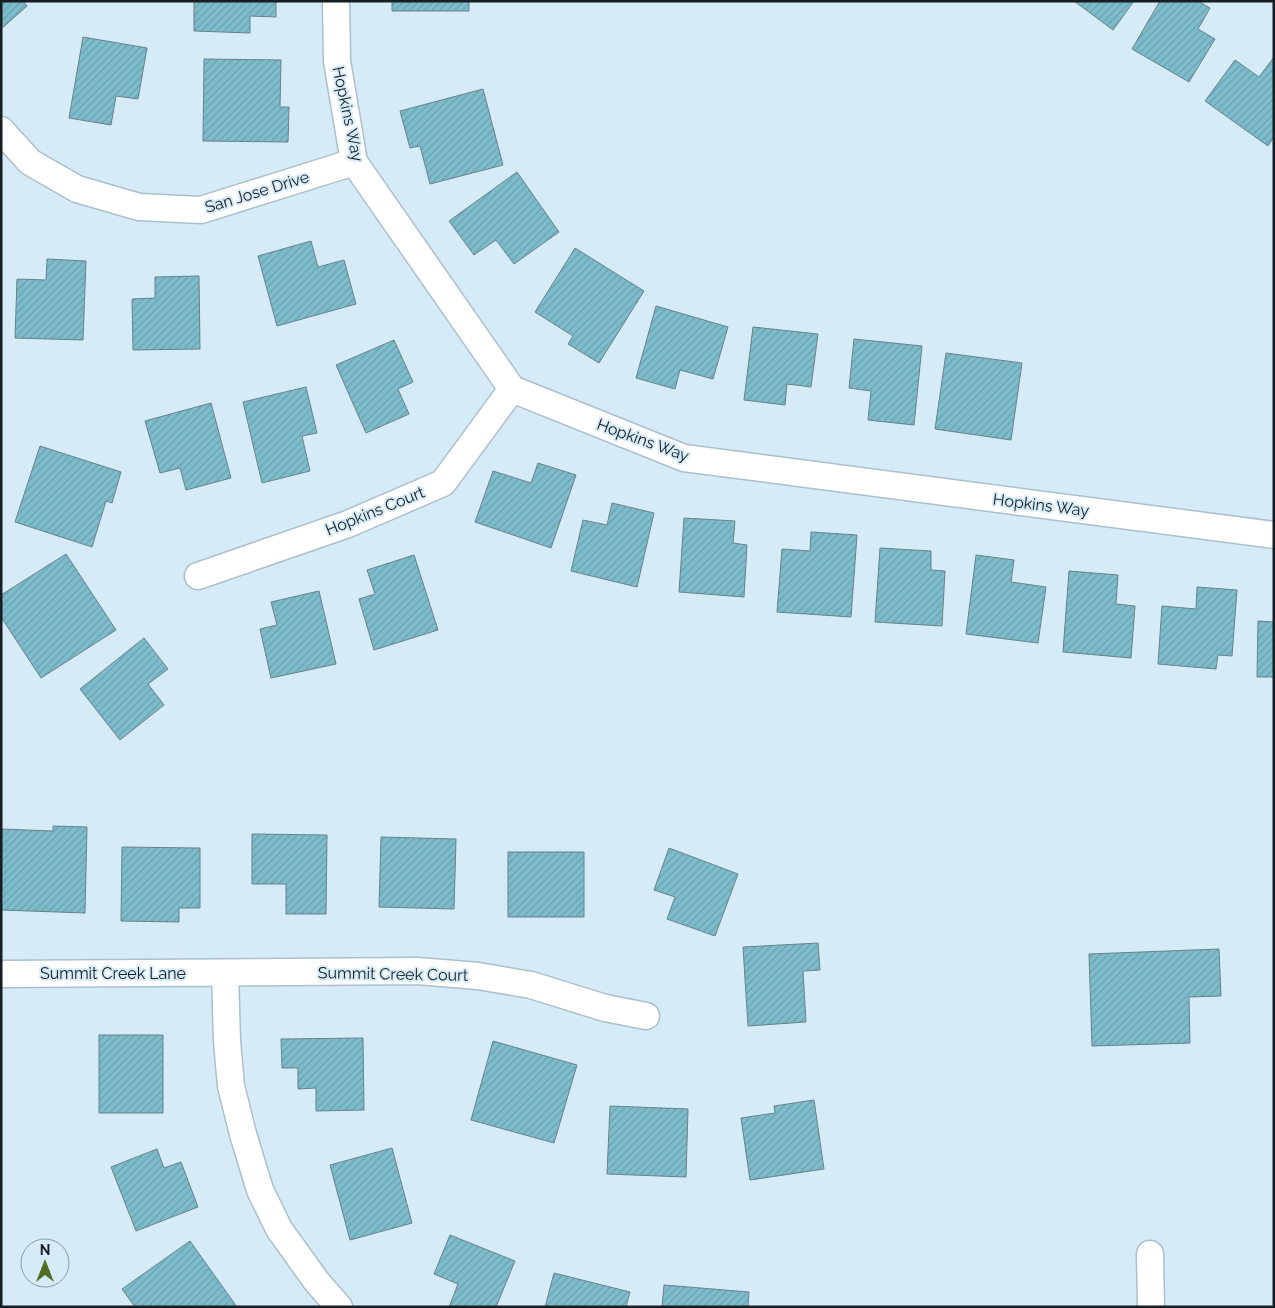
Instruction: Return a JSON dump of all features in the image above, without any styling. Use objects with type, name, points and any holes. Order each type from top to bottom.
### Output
[{"type":"street","name":"Hopkins Way","points":[[336,1],[337,61],[354,162],[512,389],[684,458],[1274,535]]},
{"type":"street","name":"San Jose Drive","points":[[1,130],[30,162],[77,189],[138,207],[201,210],[354,162]]},
{"type":"street","name":"Hopkins Court","points":[[198,576],[348,524],[443,483],[512,389]]},
{"type":"street","name":"Summit Creek Court","points":[[225,973],[418,971],[478,976],[531,985],[605,1008],[646,1016]]},
{"type":"street","name":"Summit Creek Lane","points":[[1,974],[225,973]]},
{"type":"street","points":[[225,973],[227,1041],[231,1086],[260,1190],[280,1229],[318,1282],[339,1307]]},
{"type":"street","points":[[1150,1254],[1151,1307]]},
{"type":"building","points":[[1,1],[23,1],[27,6],[1,29]]},
{"type":"building","points":[[194,1],[276,1],[276,17],[250,16],[250,33],[194,31]]},
{"type":"building","points":[[392,1],[469,1],[469,11],[392,11]]},
{"type":"building","points":[[1074,1],[1134,1],[1113,30]]},
{"type":"building","points":[[1160,1],[1198,1],[1210,8],[1198,29],[1215,39],[1189,82],[1132,49]]},
{"type":"building","points":[[83,37],[147,48],[138,99],[116,96],[111,125],[69,118]]},
{"type":"building","points":[[1274,57],[1274,137],[1268,146],[1205,101],[1235,60],[1259,77]]},
{"type":"building","points":[[204,59],[281,60],[280,107],[289,107],[288,142],[203,141]]},
{"type":"building","points":[[483,89],[503,165],[430,184],[420,146],[410,148],[400,111]]},
{"type":"building","points":[[517,172],[559,232],[514,264],[496,240],[474,255],[449,221]]},
{"type":"building","points":[[311,241],[318,267],[344,260],[356,304],[277,326],[258,256]]},
{"type":"building","points":[[575,248],[644,291],[599,363],[568,344],[573,336],[535,312]]},
{"type":"building","points":[[47,259],[86,261],[83,340],[15,338],[17,279],[46,280]]},
{"type":"building","points":[[199,276],[200,349],[133,350],[132,299],[155,298],[155,277]]},
{"type":"building","points":[[656,306],[728,327],[713,379],[680,370],[675,389],[636,378]]},
{"type":"building","points":[[753,327],[818,334],[811,387],[787,384],[785,405],[744,400]]},
{"type":"building","points":[[854,339],[922,346],[914,425],[868,420],[871,391],[849,388]]},
{"type":"building","points":[[394,340],[413,382],[398,389],[409,414],[366,433],[336,365]]},
{"type":"building","points":[[946,353],[1022,363],[1011,440],[935,429]]},
{"type":"building","points":[[306,387],[317,433],[302,436],[310,471],[262,483],[243,402]]},
{"type":"building","points":[[211,403],[231,478],[186,490],[180,468],[160,473],[145,421]]},
{"type":"building","points":[[40,446],[121,472],[112,503],[106,501],[92,547],[15,522]]},
{"type":"building","points":[[538,463],[576,475],[551,548],[475,522],[493,471],[531,483]]},
{"type":"building","points":[[612,503],[654,513],[637,587],[571,571],[583,520],[607,525]]},
{"type":"building","points":[[684,518],[735,521],[733,543],[747,545],[744,597],[679,592]]},
{"type":"building","points":[[811,532],[857,535],[851,617],[777,612],[782,549],[810,551]]},
{"type":"building","points":[[880,548],[931,551],[931,570],[945,571],[942,626],[875,622]]},
{"type":"building","points":[[66,554],[116,630],[41,678],[1,617],[1,595]]},
{"type":"building","points":[[414,555],[438,630],[374,650],[359,599],[375,594],[367,570]]},
{"type":"building","points":[[976,555],[1014,560],[1011,582],[1046,587],[1038,643],[966,634]]},
{"type":"building","points":[[1069,571],[1118,575],[1116,604],[1135,606],[1131,658],[1063,652]]},
{"type":"building","points":[[1197,587],[1237,590],[1232,656],[1218,655],[1216,669],[1158,664],[1162,606],[1196,609]]},
{"type":"building","points":[[319,591],[336,664],[271,678],[260,629],[277,625],[271,602]]},
{"type":"building","points":[[1258,621],[1274,622],[1274,677],[1257,677]]},
{"type":"building","points":[[144,638],[168,669],[148,684],[164,705],[120,740],[80,689]]},
{"type":"building","points":[[53,826],[87,827],[85,913],[1,910],[2,829],[53,831]]},
{"type":"building","points":[[252,834],[327,835],[326,914],[286,914],[286,884],[252,884]]},
{"type":"building","points":[[381,837],[456,839],[454,909],[379,907]]},
{"type":"building","points":[[122,847],[200,848],[200,908],[179,908],[179,922],[121,921]]},
{"type":"building","points":[[669,848],[738,874],[715,936],[667,919],[675,897],[654,890]]},
{"type":"building","points":[[508,852],[584,852],[584,917],[508,917]]},
{"type":"building","points":[[818,943],[820,970],[803,971],[806,1022],[748,1026],[743,947]]},
{"type":"building","points":[[1219,949],[1221,996],[1189,997],[1190,1043],[1092,1046],[1089,954]]},
{"type":"building","points":[[99,1035],[163,1035],[163,1113],[99,1113]]},
{"type":"building","points":[[363,1038],[364,1110],[316,1111],[316,1088],[298,1089],[298,1068],[282,1068],[281,1039]]},
{"type":"building","points":[[493,1041],[577,1065],[554,1143],[471,1120]]},
{"type":"building","points":[[814,1100],[824,1169],[750,1180],[741,1118],[775,1113],[774,1106]]},
{"type":"building","points":[[610,1106],[688,1109],[686,1177],[607,1174]]},
{"type":"building","points":[[392,1148],[412,1223],[350,1240],[330,1165]]},
{"type":"building","points":[[157,1149],[164,1168],[181,1162],[198,1207],[136,1231],[111,1167]]},
{"type":"building","points":[[450,1235],[515,1261],[496,1307],[449,1307],[458,1284],[434,1274]]},
{"type":"building","points":[[190,1241],[237,1307],[135,1307],[122,1289]]},
{"type":"building","points":[[554,1273],[630,1292],[626,1307],[545,1307]]},
{"type":"building","points":[[664,1285],[749,1292],[748,1307],[662,1307]]}]
